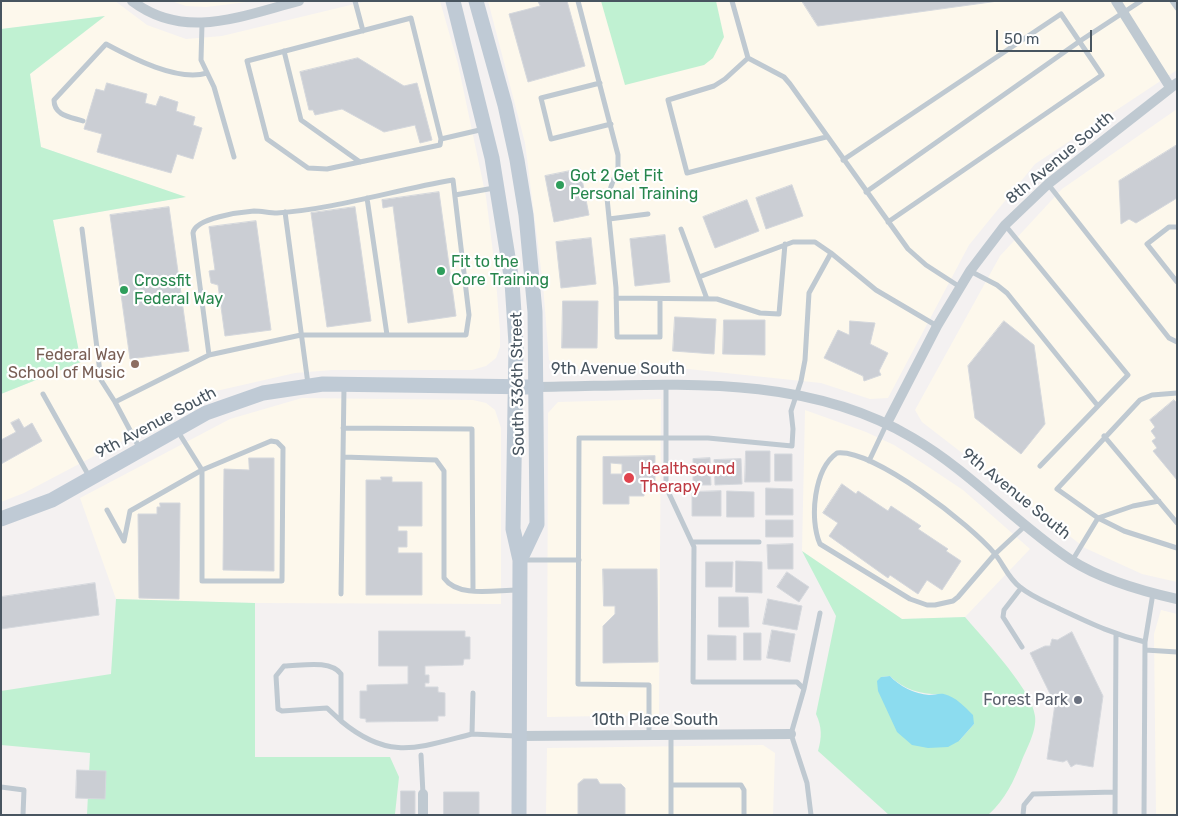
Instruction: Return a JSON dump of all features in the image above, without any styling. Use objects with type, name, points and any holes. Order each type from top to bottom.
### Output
[{"type":"main road","name":"South 336th Street","points":[[453,1],[486,128],[497,187],[514,309],[516,344],[513,529],[520,560],[519,815]]},
{"type":"main road","name":"South 336th Street","points":[[476,1],[505,105],[526,215],[535,312],[537,524],[520,560]]},
{"type":"main road","name":"9th Avenue South","points":[[1,519],[34,508],[206,413],[244,398],[308,385],[537,387]]},
{"type":"street","points":[[132,1],[143,10],[184,24],[202,24],[299,1]]},
{"type":"street","points":[[1116,1],[1173,85]]},
{"type":"street","name":"8th Avenue South","points":[[887,423],[937,326],[960,287],[1005,225],[1048,184],[1173,85]]},
{"type":"street","name":"9th Avenue South","points":[[537,387],[740,386],[797,394],[887,423],[939,454],[974,480],[1025,526],[1072,561],[1104,577],[1177,599]]},
{"type":"street","name":"10th Place South","points":[[519,736],[791,734]]},
{"type":"street","points":[[423,794],[423,815]]},
{"type":"lane","points":[[355,1],[363,31]]},
{"type":"lane","points":[[578,1],[611,124],[618,162],[608,194],[617,337],[660,337],[660,299]]},
{"type":"lane","points":[[732,1],[748,58],[784,77],[908,249],[926,265],[960,287]]},
{"type":"lane","points":[[866,192],[1080,41],[1141,1]]},
{"type":"lane","points":[[1172,1],[1177,8]]},
{"type":"lane","points":[[843,160],[1061,14],[1102,75],[888,222]]},
{"type":"lane","points":[[411,18],[441,139],[438,146],[327,169],[311,169],[267,139],[247,61],[363,31],[411,18]]},
{"type":"lane","points":[[202,24],[202,60],[214,87],[234,157]]},
{"type":"lane","points":[[84,120],[63,115],[55,108],[54,100],[106,44],[130,57],[167,70],[197,76],[208,73]]},
{"type":"lane","points":[[284,51],[301,120],[360,162]]},
{"type":"lane","points":[[748,58],[725,79],[714,86],[668,100],[687,173],[826,136]]},
{"type":"lane","points":[[600,83],[541,98],[551,139],[611,124]]},
{"type":"lane","points":[[441,139],[486,128]]},
{"type":"lane","points":[[115,402],[209,355],[301,336],[466,335],[469,315],[453,180],[404,188],[368,198],[285,212],[250,212],[214,218],[193,230],[209,355]]},
{"type":"lane","points":[[1048,184],[1169,338],[1177,342]]},
{"type":"lane","points":[[455,195],[497,187]]},
{"type":"lane","points":[[368,198],[387,335]]},
{"type":"lane","points":[[285,212],[308,385]]},
{"type":"lane","points":[[609,219],[648,214]]},
{"type":"lane","points":[[1005,225],[1128,375],[1040,466]]},
{"type":"lane","points":[[1177,227],[1169,227],[1147,244],[1177,282]]},
{"type":"lane","points":[[82,229],[101,380],[115,402],[140,450]]},
{"type":"lane","points":[[682,229],[707,299]]},
{"type":"lane","points":[[699,277],[785,244],[815,242],[876,290],[937,326]]},
{"type":"lane","points":[[616,298],[722,300],[760,313],[779,314],[785,244]]},
{"type":"lane","points":[[649,736],[649,685],[578,684],[579,438],[730,439],[792,446],[793,429],[790,411],[797,394],[805,360],[809,293],[831,253]]},
{"type":"lane","points":[[970,271],[997,285],[1007,293],[1098,406]]},
{"type":"lane","points":[[341,594],[344,384]]},
{"type":"lane","points":[[666,386],[666,487],[694,547],[693,682],[797,682],[804,689]]},
{"type":"lane","points":[[1177,393],[1152,394],[1145,397],[1104,436],[1057,489],[1098,518],[1124,531],[1177,548]]},
{"type":"lane","points":[[43,394],[90,478]]},
{"type":"lane","points":[[870,461],[887,423]]},
{"type":"lane","points":[[343,428],[472,429],[473,590]]},
{"type":"lane","points":[[107,510],[124,541],[130,511],[202,470],[266,443],[277,442],[282,445],[282,582],[202,581],[202,470],[177,430]]},
{"type":"lane","points":[[1104,436],[1177,523]]},
{"type":"lane","points":[[1025,526],[995,554],[953,601],[927,605],[910,599],[820,544],[816,536],[816,490],[822,470],[837,454],[855,455],[870,461],[920,491],[960,522],[995,554],[1008,577],[1021,588],[1116,635],[1145,642]]},
{"type":"lane","points":[[343,457],[436,460],[444,472],[444,578],[448,584],[458,590],[520,590]]},
{"type":"lane","points":[[1072,561],[1098,518],[1133,506],[1159,501]]},
{"type":"lane","points":[[692,542],[759,542]]},
{"type":"lane","points":[[520,560],[579,560]]},
{"type":"lane","points":[[1021,588],[1004,610],[1003,617],[1022,647]]},
{"type":"lane","points":[[1144,815],[1145,642],[1153,593]]},
{"type":"lane","points":[[811,815],[805,775],[791,734],[804,689],[820,613]]},
{"type":"lane","points":[[1115,815],[1116,635]]},
{"type":"lane","points":[[1145,650],[1177,652]]},
{"type":"lane","points":[[341,721],[341,674],[338,669],[330,665],[284,666],[278,671],[276,676],[278,709],[282,711],[327,708],[341,721],[360,737],[387,748],[419,747],[472,734],[519,736]]},
{"type":"lane","points":[[472,734],[473,693]]},
{"type":"lane","points":[[671,735],[671,815]]},
{"type":"lane","points":[[421,756],[423,794]]},
{"type":"lane","points":[[671,784],[741,785],[744,790],[744,815]]},
{"type":"lane","points":[[1,787],[24,790],[23,815]]},
{"type":"lane","points":[[1023,815],[1024,804],[1033,794],[1115,792]]},
{"type":"shaded area","points":[[1,1],[115,1],[147,25],[186,39],[222,36],[367,1],[440,1],[458,64],[486,197],[495,268],[500,331],[500,347],[496,358],[486,366],[472,370],[332,370],[295,373],[203,394],[117,444],[24,493],[1,502],[1,394],[81,362],[53,220],[185,197],[41,147],[30,74],[104,16],[1,29]]},
{"type":"shaded area","points":[[171,1],[255,1],[206,7],[186,6]]},
{"type":"shaded area","points":[[488,1],[1177,1],[1177,70],[1035,164],[969,245],[888,398],[870,399],[821,383],[688,369],[562,369],[549,360],[543,285],[525,143]]},
{"type":"shaded area","points":[[1177,109],[1177,582],[1142,574],[1085,548],[922,422],[915,410],[1000,256],[1062,189]]},
{"type":"shaded area","points":[[302,398],[473,400],[486,403],[495,410],[501,428],[501,604],[255,603],[116,599],[80,498],[230,419]]},
{"type":"shaded area","points":[[661,399],[659,715],[547,717],[548,413],[558,402]]},
{"type":"shaded area","points":[[805,410],[866,432],[894,445],[963,490],[1030,549],[965,617],[902,619],[802,551]]},
{"type":"shaded area","points":[[1161,610],[1177,614],[1177,815],[1156,815],[1154,634]]},
{"type":"shaded area","points":[[763,745],[775,753],[773,815],[546,815],[547,748]]},
{"type":"green space","points":[[601,1],[716,1],[724,37],[713,58],[704,65],[625,85]]},
{"type":"green space","points":[[105,16],[30,74],[41,147],[186,197],[53,220],[81,362],[1,394],[1,29]]},
{"type":"green space","points":[[802,551],[902,619],[965,617],[1017,679],[1032,705],[1035,727],[1012,783],[1004,797],[988,815],[889,815],[818,751],[821,732],[816,714],[836,616]],"holes":[[[890,676],[915,691],[929,694],[944,694],[974,724],[959,741],[881,677]]]},
{"type":"green space","points":[[116,599],[255,603],[255,757],[390,757],[399,777],[395,814],[87,815],[90,753],[1,745],[1,691],[111,674]]},
{"type":"water","points":[[890,676],[913,691],[929,695],[944,694],[952,697],[973,715],[974,724],[959,741],[948,747],[928,748],[912,745],[897,732],[878,691],[877,681],[881,677]]},
{"type":"building","points":[[538,1],[567,1],[585,66],[528,82],[509,14],[540,6]]},
{"type":"building","points":[[802,1],[998,1],[818,26]]},
{"type":"building","points":[[358,58],[404,86],[417,83],[432,140],[420,143],[415,125],[384,132],[342,109],[315,115],[313,110],[309,110],[300,72]]},
{"type":"building","points":[[107,83],[147,94],[145,103],[156,106],[160,96],[178,102],[176,111],[195,117],[193,125],[202,128],[193,159],[177,154],[171,173],[97,152],[102,134],[84,129],[96,89],[104,91]]},
{"type":"building","points":[[1177,145],[1177,198],[1136,223],[1129,219],[1121,224],[1119,181]]},
{"type":"building","points":[[580,169],[589,215],[554,222],[545,176]]},
{"type":"building","points":[[792,185],[803,216],[766,229],[756,198]]},
{"type":"building","points":[[439,192],[456,316],[408,323],[393,206],[383,208],[382,200]]},
{"type":"building","points":[[747,200],[759,231],[715,248],[703,217]]},
{"type":"building","points":[[169,207],[189,351],[130,359],[110,215]]},
{"type":"building","points":[[355,207],[371,321],[327,327],[311,213]]},
{"type":"building","points":[[256,221],[271,330],[225,336],[218,285],[211,283],[209,271],[215,270],[209,227]]},
{"type":"building","points":[[665,235],[670,282],[635,286],[630,239]]},
{"type":"building","points":[[591,238],[596,284],[561,288],[556,242]]},
{"type":"building","points":[[563,301],[598,301],[597,348],[562,348]]},
{"type":"building","points":[[675,317],[716,319],[714,354],[673,351]]},
{"type":"building","points":[[724,320],[765,320],[765,355],[723,354]]},
{"type":"building","points":[[850,321],[875,323],[870,344],[888,353],[879,371],[881,375],[864,381],[863,376],[824,358],[838,330],[849,335]]},
{"type":"building","points":[[1004,321],[1034,345],[1045,424],[1021,454],[975,418],[968,366]]},
{"type":"building","points":[[1174,400],[1177,403],[1177,480],[1153,451],[1157,448],[1152,441],[1156,438],[1151,431],[1155,427],[1150,420]]},
{"type":"building","points":[[19,419],[24,428],[32,423],[42,441],[1,464],[1,440],[16,432],[11,423]]},
{"type":"building","points":[[746,451],[770,451],[770,482],[745,482]]},
{"type":"building","points":[[775,454],[792,454],[792,481],[775,481]]},
{"type":"building","name":"Healthsound Therapy","points":[[655,456],[655,483],[644,483],[644,496],[629,496],[629,504],[603,504],[603,457]],"holes":[[[611,463],[622,464],[622,474],[611,474]]]},
{"type":"building","points":[[249,458],[274,458],[274,571],[223,570],[224,469],[249,470]]},
{"type":"building","points":[[710,458],[711,485],[693,485],[693,459]]},
{"type":"building","points":[[741,459],[742,484],[715,485],[714,460]]},
{"type":"building","points":[[381,477],[392,477],[392,482],[422,482],[422,526],[398,526],[398,531],[407,531],[407,547],[398,547],[398,553],[422,553],[422,595],[366,595],[366,480],[381,480]]},
{"type":"building","points":[[842,484],[856,494],[858,491],[888,511],[891,506],[921,526],[918,529],[948,549],[946,551],[961,561],[942,590],[927,580],[918,594],[890,575],[888,578],[829,536],[838,523],[823,513]]},
{"type":"building","points":[[766,488],[793,489],[793,515],[766,515]]},
{"type":"building","points":[[721,491],[721,516],[692,516],[692,492]]},
{"type":"building","points":[[727,491],[754,492],[754,517],[727,517]]},
{"type":"building","points":[[160,503],[180,503],[179,599],[139,598],[138,514],[157,514],[157,507],[160,507]]},
{"type":"building","points":[[766,520],[793,520],[793,537],[766,537]]},
{"type":"building","points":[[793,544],[793,569],[768,569],[767,545]]},
{"type":"building","points":[[736,561],[762,562],[762,593],[736,592]]},
{"type":"building","points":[[706,562],[733,562],[732,587],[706,587]]},
{"type":"building","points":[[603,569],[657,569],[658,662],[603,663],[603,626],[615,614],[615,606],[604,606]]},
{"type":"building","points":[[787,572],[809,587],[799,602],[777,587]]},
{"type":"building","points":[[95,583],[99,615],[1,629],[1,597]]},
{"type":"building","points":[[719,597],[748,597],[749,627],[719,627]]},
{"type":"building","points":[[768,599],[802,606],[797,630],[763,624]]},
{"type":"building","points":[[772,630],[795,634],[790,662],[767,658]]},
{"type":"building","points":[[379,631],[465,631],[465,637],[470,637],[470,659],[464,659],[463,665],[425,666],[425,675],[429,675],[429,683],[425,683],[425,687],[438,687],[438,692],[445,693],[445,716],[438,716],[438,721],[366,722],[366,719],[360,718],[360,691],[367,691],[367,685],[408,684],[408,666],[379,666]]},
{"type":"building","name":"Forest Park","points":[[1072,632],[1103,696],[1093,767],[1076,764],[1071,767],[1067,760],[1063,762],[1047,759],[1055,704],[1030,653],[1045,646],[1050,646],[1052,639],[1057,640]]},
{"type":"building","points":[[744,633],[761,633],[761,660],[744,660]]},
{"type":"building","points":[[708,635],[736,636],[736,660],[708,660]]},
{"type":"building","points":[[77,770],[106,771],[105,799],[76,798]]},
{"type":"building","points":[[584,779],[597,779],[600,784],[621,784],[625,788],[625,815],[578,815],[578,784]]},
{"type":"building","points":[[401,791],[415,791],[415,815],[401,815]]},
{"type":"building","points":[[444,792],[479,792],[479,815],[444,815]]},
{"type":"place","name":"Got 2 Get Fit Personal Training","points":[[560,185]]},
{"type":"place","name":"Fit to the Core Training","points":[[441,271]]},
{"type":"place","name":"Crossfit Federal Way","points":[[124,290]]},
{"type":"place","name":"Federal Way School of Music","points":[[135,364]]},
{"type":"place","name":"Healthsound Therapy","points":[[629,478]]},
{"type":"place","name":"Forest Park","points":[[1078,700]]}]
